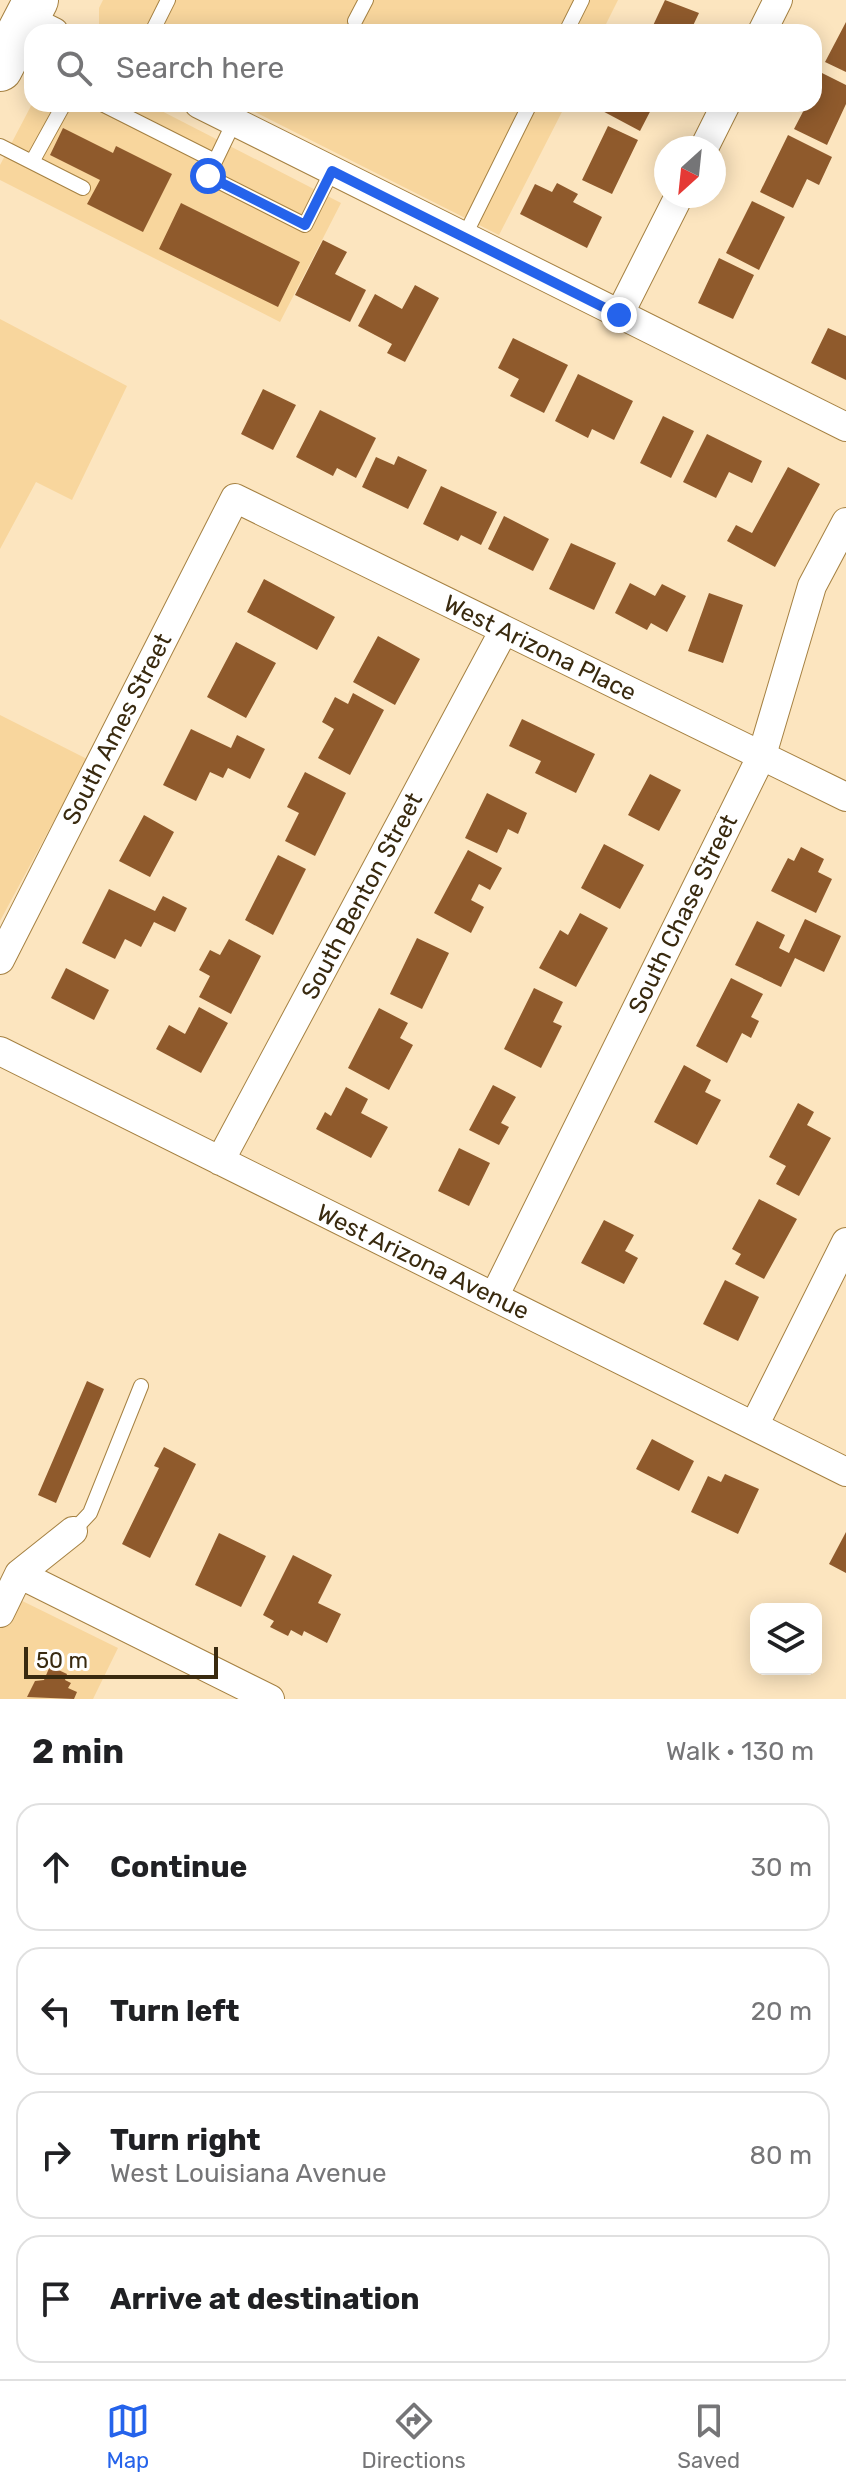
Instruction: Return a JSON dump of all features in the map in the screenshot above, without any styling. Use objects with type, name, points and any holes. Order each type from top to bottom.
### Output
[{"type":"main road","points":[[0,69],[24,37]]},
{"type":"street","points":[[766,24],[778,0]]},
{"type":"street","points":[[215,112],[846,427]]},
{"type":"street","points":[[710,136],[722,112]]},
{"type":"street","points":[[619,315],[673,208]]},
{"type":"street","name":"West Arizona Place","points":[[235,498],[503,632],[846,797]]},
{"type":"street","name":"South Ames Street","points":[[0,960],[235,498]]},
{"type":"street","name":"South Chase Street","points":[[494,1297],[762,755],[812,586],[846,522]]},
{"type":"street","name":"South Benton Street","points":[[220,1161],[503,632]]},
{"type":"street","name":"West Arizona Avenue","points":[[0,1051],[846,1472]]},
{"type":"street","points":[[754,1426],[846,1242]]},
{"type":"street","points":[[0,1613],[19,1574],[73,1531]]},
{"type":"street","points":[[19,1574],[270,1699]]},
{"type":"lane","points":[[156,24],[168,0]]},
{"type":"lane","points":[[355,21],[366,0]]},
{"type":"lane","points":[[570,24],[582,0]]},
{"type":"lane","points":[[32,162],[60,112]]},
{"type":"lane","points":[[120,112],[215,161]]},
{"type":"lane","points":[[464,237],[526,112]]},
{"type":"lane","points":[[234,122],[208,176],[305,225],[332,171]]},
{"type":"lane","points":[[0,146],[83,188]]},
{"type":"lane","points":[[73,1531],[90,1513],[141,1386]]},
{"type":"shaded area","points":[[103,0],[618,0],[606,24],[99,24],[99,8]]},
{"type":"shaded area","points":[[28,112],[164,112],[341,203],[280,322],[0,180],[0,165]]},
{"type":"shaded area","points":[[255,112],[562,112],[499,235]]},
{"type":"shaded area","points":[[0,319],[127,386],[72,500],[36,482],[0,549]]},
{"type":"shaded area","points":[[0,715],[87,759],[0,921]]},
{"type":"shaded area","points":[[0,1590],[118,1648],[93,1699],[0,1699]]},
{"type":"building","points":[[665,0],[699,13],[694,24],[654,24]]},
{"type":"building","points":[[846,22],[846,72],[825,62]]},
{"type":"building","points":[[822,73],[846,85],[846,104],[827,145],[794,129],[803,112],[822,112]]},
{"type":"building","points":[[604,112],[650,112],[640,131]]},
{"type":"building","points":[[608,126],[638,140],[612,194],[582,180]]},
{"type":"building","points":[[63,128],[113,153],[116,146],[172,174],[143,232],[87,204],[100,180],[50,155]]},
{"type":"building","points":[[788,135],[832,157],[819,185],[807,179],[793,208],[760,192]]},
{"type":"building","points":[[557,183],[578,194],[573,202],[602,217],[587,248],[520,214],[535,184],[552,192]]},
{"type":"building","points":[[752,201],[785,217],[759,270],[726,253]]},
{"type":"building","points":[[181,203],[300,262],[278,307],[159,249]]},
{"type":"building","points":[[323,240],[347,252],[335,274],[366,290],[350,322],[295,295]]},
{"type":"building","points":[[719,258],[754,275],[733,319],[698,303]]},
{"type":"building","points":[[415,285],[439,298],[405,362],[387,353],[392,344],[358,326],[375,294],[402,309]]},
{"type":"building","points":[[828,328],[846,336],[846,380],[811,363]]},
{"type":"building","points":[[513,338],[568,365],[544,413],[510,396],[519,379],[498,368]]},
{"type":"building","points":[[578,374],[633,401],[614,440],[592,429],[588,438],[555,421]]},
{"type":"building","points":[[263,389],[296,405],[273,450],[241,434]]},
{"type":"building","points":[[320,410],[376,438],[356,478],[337,468],[333,476],[296,457]]},
{"type":"building","points":[[663,416],[694,431],[671,478],[640,463]]},
{"type":"building","points":[[707,434],[762,461],[752,483],[729,472],[716,498],[683,482]]},
{"type":"building","points":[[398,456],[427,470],[408,509],[362,487],[376,457],[394,465]]},
{"type":"building","points":[[788,467],[820,484],[775,567],[727,541],[736,525],[752,533]]},
{"type":"building","points":[[441,486],[497,512],[481,545],[461,535],[458,541],[423,524]]},
{"type":"building","points":[[504,516],[549,539],[533,571],[488,549]]},
{"type":"building","points":[[571,543],[616,563],[594,610],[549,589]]},
{"type":"building","points":[[264,579],[335,617],[317,650],[247,612]]},
{"type":"building","points":[[630,583],[655,596],[662,584],[686,596],[667,632],[651,623],[647,630],[615,613]]},
{"type":"building","points":[[709,593],[743,605],[723,663],[688,651]]},
{"type":"building","points":[[378,636],[420,659],[395,705],[353,682]]},
{"type":"building","points":[[236,642],[276,663],[246,718],[207,697]]},
{"type":"building","points":[[353,693],[384,710],[350,775],[318,758],[334,729],[322,722],[335,697],[348,704]]},
{"type":"building","points":[[522,719],[595,754],[576,793],[535,773],[541,761],[509,746]]},
{"type":"building","points":[[191,729],[231,748],[237,735],[265,749],[250,779],[228,768],[223,778],[210,772],[196,801],[163,785]]},
{"type":"building","points":[[305,772],[346,793],[315,856],[285,841],[299,813],[287,807]]},
{"type":"building","points":[[650,774],[681,790],[659,831],[628,815]]},
{"type":"building","points":[[487,793],[527,813],[518,834],[508,829],[497,853],[465,838]]},
{"type":"building","points":[[144,815],[174,832],[150,877],[119,861]]},
{"type":"building","points":[[604,844],[644,865],[620,909],[581,888]]},
{"type":"building","points":[[801,847],[824,859],[818,872],[832,879],[816,913],[771,891],[788,858],[794,861]]},
{"type":"building","points":[[468,850],[502,868],[490,890],[479,884],[471,900],[484,907],[471,933],[434,913]]},
{"type":"building","points":[[278,855],[306,869],[273,935],[245,920]]},
{"type":"building","points":[[109,889],[155,911],[163,896],[187,908],[175,932],[154,922],[141,947],[125,939],[115,959],[82,943]]},
{"type":"building","points":[[580,913],[608,928],[576,987],[539,968],[560,930],[568,935]]},
{"type":"building","points":[[805,919],[841,936],[824,972],[795,958],[781,987],[735,965],[757,921],[785,935],[779,948],[789,953]]},
{"type":"building","points":[[417,938],[449,953],[422,1009],[390,994]]},
{"type":"building","points":[[229,939],[261,956],[231,1014],[199,997],[210,976],[199,970],[210,950],[220,955]]},
{"type":"building","points":[[66,968],[109,990],[94,1020],[51,998]]},
{"type":"building","points":[[731,978],[763,994],[751,1017],[759,1021],[751,1038],[742,1033],[727,1063],[696,1046]]},
{"type":"building","points":[[534,988],[563,1002],[553,1022],[562,1026],[541,1068],[504,1049]]},
{"type":"building","points":[[199,1007],[228,1023],[201,1073],[156,1049],[169,1025],[185,1034]]},
{"type":"building","points":[[379,1008],[408,1023],[400,1038],[413,1045],[389,1090],[348,1068]]},
{"type":"building","points":[[684,1065],[711,1080],[705,1092],[721,1100],[697,1145],[654,1122]]},
{"type":"building","points":[[493,1085],[516,1097],[501,1123],[509,1127],[499,1145],[469,1130]]},
{"type":"building","points":[[346,1087],[368,1099],[361,1113],[388,1127],[371,1158],[316,1129],[325,1112],[331,1116]]},
{"type":"building","points":[[798,1103],[814,1112],[807,1125],[831,1138],[799,1196],[776,1184],[786,1166],[769,1157]]},
{"type":"building","points":[[459,1148],[490,1163],[469,1206],[438,1191]]},
{"type":"building","points":[[759,1199],[797,1219],[764,1279],[735,1264],[741,1254],[732,1249]]},
{"type":"building","points":[[604,1220],[634,1235],[625,1251],[638,1258],[624,1284],[581,1263]]},
{"type":"building","points":[[725,1280],[759,1297],[738,1341],[703,1324]]},
{"type":"building","points":[[87,1381],[104,1389],[56,1503],[38,1495]]},
{"type":"building","points":[[652,1439],[694,1461],[679,1491],[636,1469]]},
{"type":"building","points":[[164,1447],[196,1464],[150,1558],[122,1544],[159,1468],[154,1466]]},
{"type":"building","points":[[725,1474],[759,1489],[738,1534],[691,1512],[708,1476],[721,1482]]},
{"type":"building","points":[[846,1532],[846,1573],[829,1564]]},
{"type":"building","points":[[219,1533],[266,1556],[241,1607],[195,1585]]},
{"type":"building","points":[[293,1555],[332,1575],[318,1603],[341,1614],[327,1643],[304,1631],[302,1636],[291,1630],[288,1636],[270,1627],[274,1621],[263,1615]]},
{"type":"building","points":[[50,1666],[67,1674],[65,1680],[71,1683],[68,1688],[77,1692],[74,1699],[27,1697],[35,1681],[44,1680]]},
{"type":"route","points":[[208,176],[305,225],[332,171],[619,315]]}]
